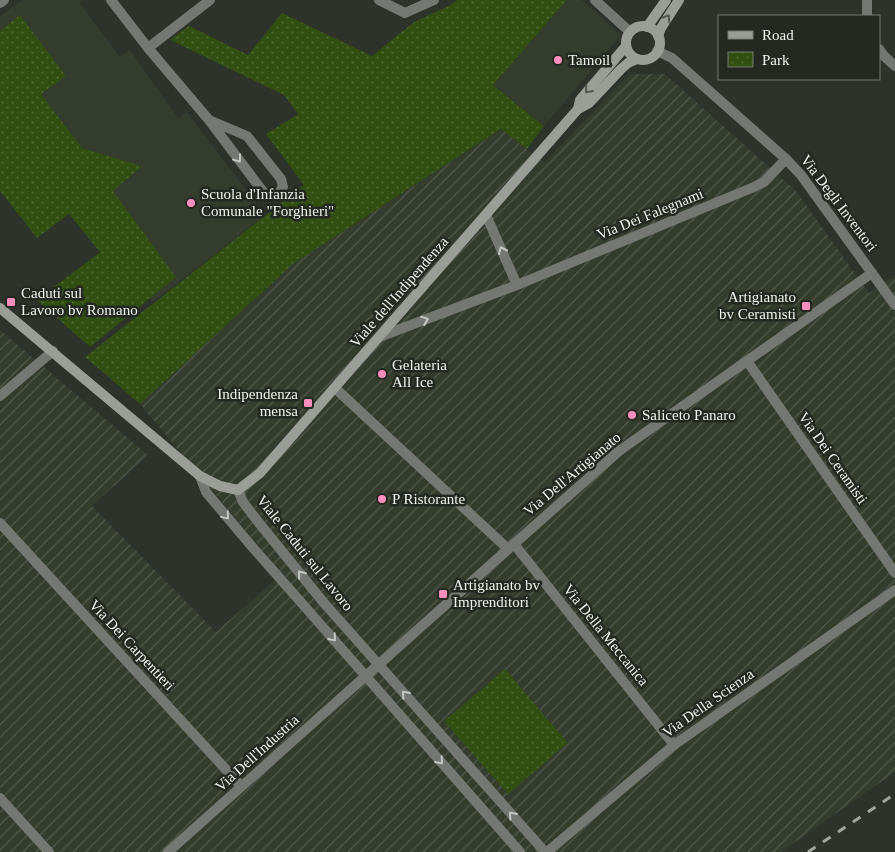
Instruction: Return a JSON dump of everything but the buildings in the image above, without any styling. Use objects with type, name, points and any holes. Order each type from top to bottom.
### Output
[{"type":"street","points":[[0,3],[4,0]]},
{"type":"street","points":[[111,0],[148,48],[209,120],[264,193],[275,196],[280,192],[283,187],[280,179],[247,136],[209,120]]},
{"type":"street","points":[[148,48],[210,0]]},
{"type":"street","points":[[379,0],[406,13],[434,0]]},
{"type":"street","points":[[595,0],[630,32]]},
{"type":"street","points":[[647,27],[666,0]]},
{"type":"street","points":[[658,36],[647,27],[638,27],[630,32],[627,37],[626,46],[630,54],[637,59],[651,58],[659,46],[658,36],[661,28],[679,0]]},
{"type":"street","points":[[867,0],[867,15]]},
{"type":"street","name":"Viale dell'Indipendenza","points":[[578,109],[580,100],[626,46]]},
{"type":"street","points":[[880,50],[895,66]]},
{"type":"street","name":"Via Degli Inventori","points":[[657,51],[672,58],[786,159],[801,175],[895,305]]},
{"type":"street","name":"Viale dell'Indipendenza","points":[[238,490],[260,473],[578,109],[589,103],[628,63],[637,59]]},
{"type":"street","name":"Via Dei Falegnami","points":[[379,337],[517,285],[754,187],[764,182],[786,159]]},
{"type":"street","points":[[486,214],[517,285]]},
{"type":"street","name":"Via Dell'Artigianato","points":[[379,664],[620,451],[872,272]]},
{"type":"street","name":"Viale Caduti sul Lavoro","points":[[0,308],[200,476],[220,486],[238,490],[243,502],[324,603],[546,852]]},
{"type":"street","points":[[0,396],[53,352]]},
{"type":"street","name":"Via Dei Ceramisti","points":[[747,361],[895,573]]},
{"type":"street","name":"Via Della Meccanica","points":[[335,388],[511,546],[674,745]]},
{"type":"street","name":"Viale Caduti sul Lavoro","points":[[200,476],[206,492],[248,542],[520,852]]},
{"type":"street","name":"Via Dei Carpentieri","points":[[0,523],[241,786]]},
{"type":"street","name":"Via Della Scienza","points":[[546,852],[674,745],[895,590]]},
{"type":"street","points":[[366,675],[379,664]]},
{"type":"street","name":"Via Dell'Industria","points":[[168,852],[366,675]]},
{"type":"street","points":[[0,798],[49,852]]},
{"type":"shaded area","points":[[22,0],[83,0],[80,3],[120,57],[130,50],[178,118],[187,112],[265,215],[153,302],[0,101],[0,16]]},
{"type":"shaded area","name":"Tamoil","points":[[567,0],[582,0],[621,35],[544,126],[493,85]]},
{"type":"shaded area","points":[[629,74],[665,74],[796,191],[869,293],[895,275],[895,772],[781,852],[0,852],[0,330],[148,455],[92,506],[216,632],[282,574],[140,404],[293,264],[502,129],[544,163]]},
{"type":"green space","points":[[457,0],[567,0],[493,85],[544,126],[527,149],[501,129],[293,264],[140,404],[85,357],[304,185],[266,134],[298,114],[284,95],[170,40],[189,26],[248,55],[282,13],[372,56],[414,22],[451,5]]},
{"type":"green space","points":[[20,15],[66,76],[41,94],[82,148],[142,166],[113,191],[176,277],[90,347],[37,300],[100,252],[69,214],[37,238],[0,191],[0,31]]},
{"type":"green space","points":[[505,669],[568,743],[508,794],[444,721]]},
{"type":"railway","points":[[808,852],[895,794]]},
{"type":"place","name":"Tamoil","points":[[558,60]]},
{"type":"place","name":"Scuola d'Infanzia Comunale \"Forghieri\"","points":[[191,203]]},
{"type":"place","name":"Caduti sul Lavoro bv Romano","points":[[11,302]]},
{"type":"place","name":"Artigianato bv Ceramisti","points":[[806,306]]},
{"type":"place","name":"Gelateria All Ice","points":[[382,374]]},
{"type":"place","name":"Indipendenza mensa","points":[[308,403]]},
{"type":"place","name":"Saliceto Panaro","points":[[632,415]]},
{"type":"place","name":"P Ristorante","points":[[382,499]]},
{"type":"place","name":"Artigianato bv Imprenditori","points":[[443,594]]}]
